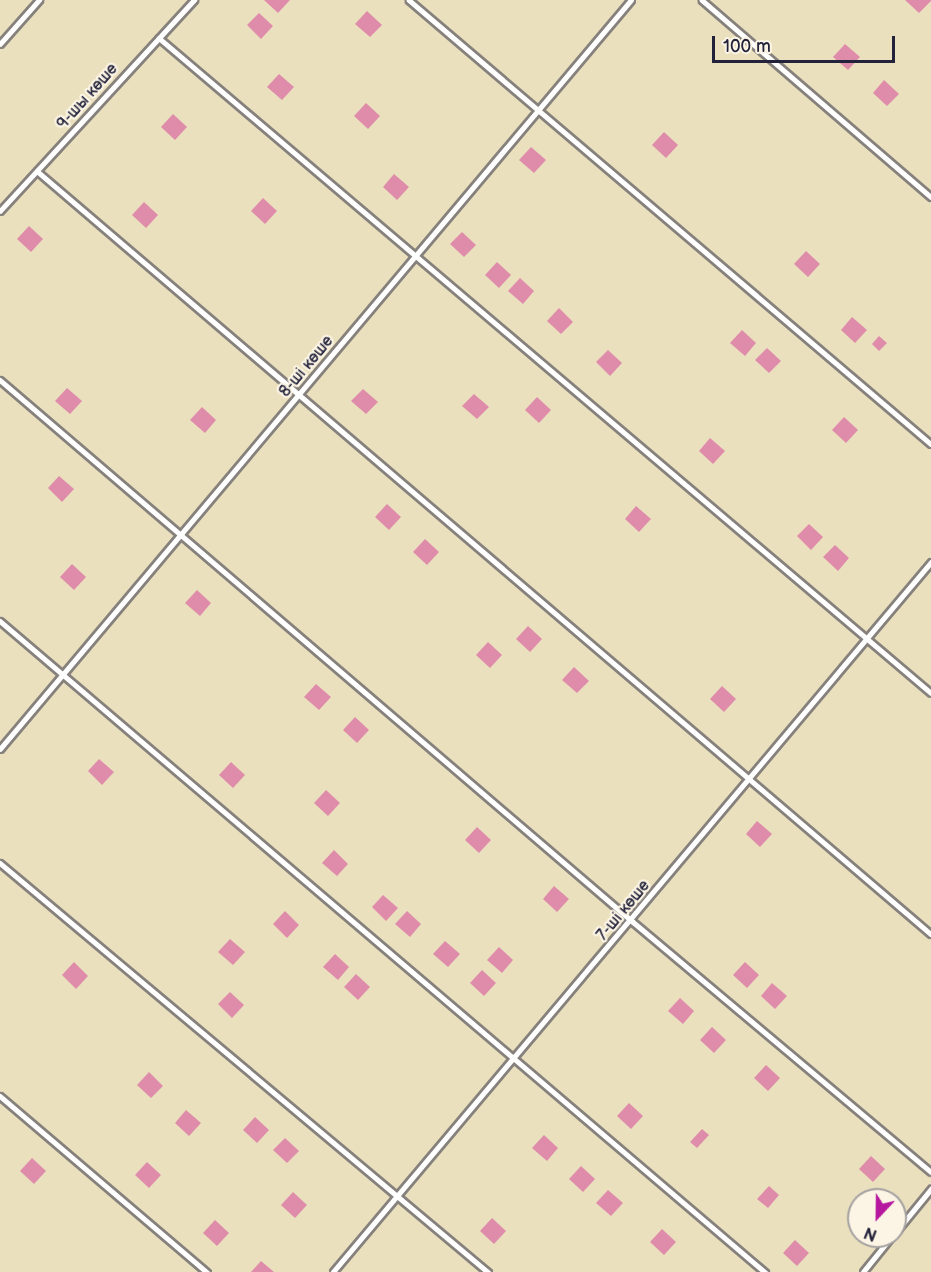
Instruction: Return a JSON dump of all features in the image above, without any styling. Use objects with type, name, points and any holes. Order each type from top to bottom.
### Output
[{"type":"lane","points":[[0,44],[39,0]]},
{"type":"lane","name":"9-шы көше","points":[[0,211],[194,0]]},
{"type":"lane","points":[[409,0],[931,444]]},
{"type":"lane","name":"8-ші көше","points":[[0,749],[631,0]]},
{"type":"lane","points":[[702,0],[931,197]]},
{"type":"lane","points":[[159,38],[931,693]]},
{"type":"lane","points":[[37,171],[301,393],[931,934]]},
{"type":"lane","points":[[0,380],[182,533],[632,921],[931,1172]]},
{"type":"lane","name":"7-ші көше","points":[[333,1272],[632,921],[931,562]]},
{"type":"lane","points":[[0,621],[512,1060],[765,1272]]},
{"type":"lane","points":[[0,863],[488,1272]]},
{"type":"lane","points":[[0,1096],[207,1272]]},
{"type":"lane","points":[[907,1218],[931,1189]]},
{"type":"lane","points":[[863,1272],[883,1248]]},
{"type":"building","points":[[264,0],[290,0],[278,13]]},
{"type":"building","points":[[905,0],[931,0],[931,1],[919,13]]},
{"type":"building","points":[[367,11],[382,25],[370,37],[355,24]]},
{"type":"building","points":[[259,13],[273,26],[261,39],[247,25]]},
{"type":"building","points":[[845,44],[860,57],[848,70],[833,57]]},
{"type":"building","points":[[279,74],[294,87],[282,100],[267,87]]},
{"type":"building","points":[[884,80],[899,94],[887,106],[873,93]]},
{"type":"building","points":[[366,103],[380,116],[368,129],[354,116]]},
{"type":"building","points":[[173,114],[187,127],[175,140],[161,127]]},
{"type":"building","points":[[664,132],[678,145],[666,158],[652,145]]},
{"type":"building","points":[[531,147],[546,160],[534,173],[519,160]]},
{"type":"building","points":[[394,174],[409,187],[397,200],[383,187]]},
{"type":"building","points":[[263,198],[277,211],[265,224],[251,211]]},
{"type":"building","points":[[144,202],[158,215],[146,228],[132,215]]},
{"type":"building","points":[[29,226],[43,239],[31,252],[17,239]]},
{"type":"building","points":[[462,232],[476,245],[464,257],[450,244]]},
{"type":"building","points":[[806,251],[820,264],[808,277],[794,264]]},
{"type":"building","points":[[497,262],[511,275],[499,288],[485,275]]},
{"type":"building","points":[[520,278],[534,291],[523,304],[508,291]]},
{"type":"building","points":[[559,308],[573,322],[561,334],[547,321]]},
{"type":"building","points":[[852,317],[867,330],[855,343],[841,330]]},
{"type":"building","points":[[742,330],[756,343],[745,356],[730,343]]},
{"type":"building","points":[[879,336],[887,343],[879,351],[872,344]]},
{"type":"building","points":[[767,348],[781,361],[769,373],[755,360]]},
{"type":"building","points":[[608,350],[622,363],[610,376],[596,362]]},
{"type":"building","points":[[67,388],[82,401],[70,414],[55,401]]},
{"type":"building","points":[[363,389],[378,402],[366,414],[351,401]]},
{"type":"building","points":[[474,394],[489,407],[477,419],[462,406]]},
{"type":"building","points":[[537,397],[551,410],[539,423],[525,410]]},
{"type":"building","points":[[202,407],[216,420],[205,433],[190,420]]},
{"type":"building","points":[[844,417],[858,430],[846,443],[832,430]]},
{"type":"building","points":[[710,438],[725,451],[713,464],[699,451]]},
{"type":"building","points":[[59,476],[74,489],[62,502],[48,488]]},
{"type":"building","points":[[387,504],[401,517],[389,530],[375,517]]},
{"type":"building","points":[[636,506],[651,519],[639,532],[625,519]]},
{"type":"building","points":[[809,524],[823,537],[811,550],[797,536]]},
{"type":"building","points":[[425,539],[439,552],[427,565],[413,552]]},
{"type":"building","points":[[835,545],[849,558],[838,571],[823,557]]},
{"type":"building","points":[[72,564],[86,577],[74,590],[60,577]]},
{"type":"building","points":[[197,590],[211,603],[200,616],[185,603]]},
{"type":"building","points":[[528,626],[542,639],[530,652],[516,639]]},
{"type":"building","points":[[488,642],[502,655],[490,668],[476,655]]},
{"type":"building","points":[[574,667],[589,681],[577,693],[562,680]]},
{"type":"building","points":[[316,684],[331,697],[319,710],[304,697]]},
{"type":"building","points":[[722,686],[736,699],[724,712],[710,699]]},
{"type":"building","points":[[355,717],[369,730],[357,743],[343,730]]},
{"type":"building","points":[[99,759],[114,772],[102,785],[88,771]]},
{"type":"building","points":[[231,762],[245,775],[233,788],[219,775]]},
{"type":"building","points":[[326,790],[340,803],[328,816],[314,803]]},
{"type":"building","points":[[757,821],[772,834],[760,847],[746,834]]},
{"type":"building","points":[[477,827],[491,840],[479,853],[465,840]]},
{"type":"building","points":[[334,850],[348,864],[337,876],[322,863]]},
{"type":"building","points":[[554,886],[569,899],[557,912],[543,899]]},
{"type":"building","points":[[383,895],[398,908],[386,921],[372,907]]},
{"type":"building","points":[[285,911],[299,925],[287,938],[273,924]]},
{"type":"building","points":[[407,911],[421,924],[410,937],[395,924]]},
{"type":"building","points":[[230,939],[245,952],[233,965],[218,952]]},
{"type":"building","points":[[445,941],[460,954],[448,967],[433,954]]},
{"type":"building","points":[[499,947],[513,960],[502,973],[487,960]]},
{"type":"building","points":[[335,954],[349,967],[338,980],[323,967]]},
{"type":"building","points":[[74,962],[88,976],[76,989],[62,975]]},
{"type":"building","points":[[745,962],[759,975],[747,988],[733,975]]},
{"type":"building","points":[[482,970],[496,983],[484,996],[470,983]]},
{"type":"building","points":[[356,974],[370,987],[358,1000],[344,987]]},
{"type":"building","points":[[772,983],[787,996],[775,1009],[761,996]]},
{"type":"building","points":[[230,992],[244,1005],[232,1018],[218,1004]]},
{"type":"building","points":[[680,998],[694,1011],[683,1024],[668,1011]]},
{"type":"building","points":[[712,1027],[726,1040],[714,1053],[700,1040]]},
{"type":"building","points":[[766,1065],[780,1078],[768,1091],[754,1078]]},
{"type":"building","points":[[149,1072],[163,1086],[151,1098],[137,1085]]},
{"type":"building","points":[[629,1103],[643,1116],[631,1129],[617,1116]]},
{"type":"building","points":[[186,1110],[201,1123],[189,1136],[175,1123]]},
{"type":"building","points":[[255,1117],[269,1130],[257,1143],[243,1130]]},
{"type":"building","points":[[702,1129],[709,1135],[697,1148],[690,1142]]},
{"type":"building","points":[[544,1135],[558,1148],[547,1161],[532,1148]]},
{"type":"building","points":[[285,1138],[299,1151],[287,1163],[273,1150]]},
{"type":"building","points":[[871,1156],[885,1169],[873,1182],[859,1169]]},
{"type":"building","points":[[32,1158],[46,1171],[34,1184],[20,1171]]},
{"type":"building","points":[[147,1162],[161,1175],[149,1188],[135,1175]]},
{"type":"building","points":[[581,1166],[595,1179],[583,1192],[569,1179]]},
{"type":"building","points":[[769,1186],[779,1195],[768,1208],[757,1199]]},
{"type":"building","points":[[608,1190],[623,1203],[611,1216],[596,1203]]},
{"type":"building","points":[[293,1192],[307,1205],[295,1218],[281,1205]]},
{"type":"building","points":[[492,1218],[506,1231],[494,1244],[480,1231]]},
{"type":"building","points":[[215,1220],[229,1233],[217,1246],[203,1233]]},
{"type":"building","points":[[662,1229],[676,1242],[664,1255],[650,1242]]},
{"type":"building","points":[[795,1240],[809,1253],[797,1266],[783,1253]]},
{"type":"building","points":[[261,1261],[274,1272],[251,1272]]}]
